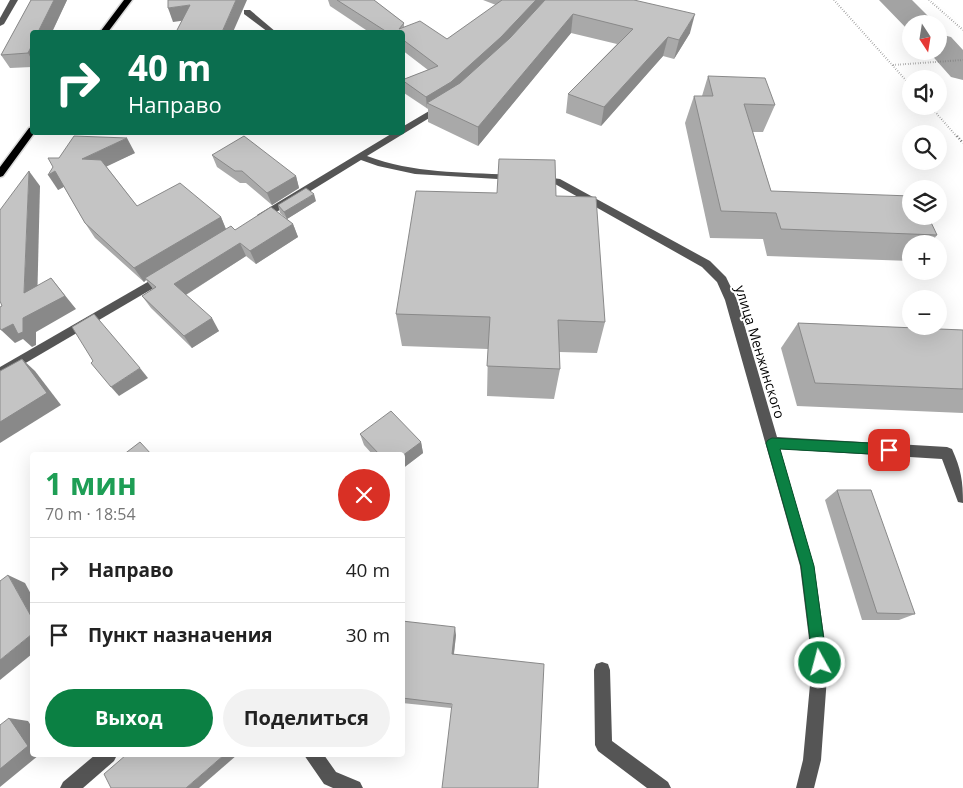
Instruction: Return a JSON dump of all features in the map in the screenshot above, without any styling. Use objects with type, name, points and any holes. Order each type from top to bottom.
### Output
[{"type":"main road","points":[[106,30],[128,0]]},
{"type":"main road","points":[[0,174],[30,133]]},
{"type":"street","points":[[0,24],[14,0]]},
{"type":"street","points":[[247,12],[270,30]]},
{"type":"street","points":[[405,129],[448,102]]},
{"type":"street","points":[[248,225],[395,135]]},
{"type":"street","name":"улица Менжинского","points":[[360,157],[379,166],[405,170],[557,181],[706,264],[722,280],[732,300],[807,566],[820,663],[812,760],[805,788]]},
{"type":"street","points":[[0,373],[81,327],[173,271]]},
{"type":"street","points":[[772,443],[947,453],[963,497]]},
{"type":"street","points":[[602,670],[604,745],[662,788]]},
{"type":"street","points":[[69,788],[106,757]]},
{"type":"street","points":[[314,757],[330,778],[354,788]]},
{"type":"path","points":[[834,0],[902,76]]},
{"type":"path","points":[[929,0],[963,30]]},
{"type":"path","points":[[893,65],[963,60]]},
{"type":"path","points":[[938,115],[963,143]]},
{"type":"building","points":[[31,0],[54,0],[39,30],[30,30],[30,49],[28,53],[1,55]]},
{"type":"building","points":[[168,0],[236,0],[223,30],[177,30],[190,5],[168,8]]},
{"type":"building","points":[[337,0],[374,0],[404,23],[399,29],[420,21],[447,39],[502,0],[536,0],[501,37],[451,82],[426,97],[405,82],[405,79],[438,66],[405,41],[405,30],[384,30]]},
{"type":"building","points":[[545,0],[634,0],[695,14],[679,40],[668,37],[604,107],[568,94],[633,29],[573,14],[478,127],[427,103],[460,83],[510,38]]},
{"type":"building","points":[[708,76],[765,78],[775,105],[744,104],[771,191],[902,196],[902,225],[932,225],[937,235],[781,229],[776,213],[721,211],[694,96],[713,96]]},
{"type":"building","points":[[74,136],[127,138],[82,159],[101,160],[137,206],[180,183],[221,217],[134,268],[85,223],[55,171],[48,175],[53,167],[48,158],[59,158]]},
{"type":"building","points":[[244,136],[296,176],[267,193],[242,171],[235,171],[212,155]]},
{"type":"building","points":[[499,159],[555,160],[556,196],[596,197],[605,322],[558,320],[560,369],[487,366],[490,317],[396,314],[416,191],[497,193]]},
{"type":"building","points":[[29,171],[24,293],[51,278],[65,296],[23,318],[23,332],[18,334],[13,324],[1,330],[0,328],[0,307],[2,306],[0,301],[0,210]]},
{"type":"building","points":[[306,188],[314,194],[284,212],[278,205]]},
{"type":"building","points":[[271,207],[293,224],[250,251],[240,243],[174,284],[212,318],[184,336],[142,296],[156,287],[145,278],[231,226],[235,230]]},
{"type":"building","points":[[94,314],[140,368],[111,387],[91,363],[93,361],[72,327]]},
{"type":"building","points":[[798,323],[902,327],[902,335],[947,335],[947,329],[963,330],[963,389],[815,383]]},
{"type":"building","points":[[22,359],[47,393],[0,422],[0,371]]},
{"type":"building","points":[[391,411],[421,442],[405,454],[405,452],[377,452],[360,434]]},
{"type":"building","points":[[140,442],[149,452],[127,452]]},
{"type":"building","points":[[837,490],[871,490],[915,614],[877,613]]},
{"type":"building","points":[[8,575],[30,614],[30,636],[0,660],[0,581]]},
{"type":"building","points":[[405,621],[455,627],[452,654],[544,664],[538,788],[442,788],[452,704],[405,698]]},
{"type":"building","points":[[9,718],[28,746],[0,769],[0,725]]},
{"type":"building","points":[[124,757],[222,757],[186,788],[111,788],[104,774]]},
{"type":"waterway","points":[[894,0],[910,15]]},
{"type":"waterway","points":[[948,54],[963,70]]},
{"type":"route","points":[[820,663],[807,566],[772,443],[889,450]]}]
